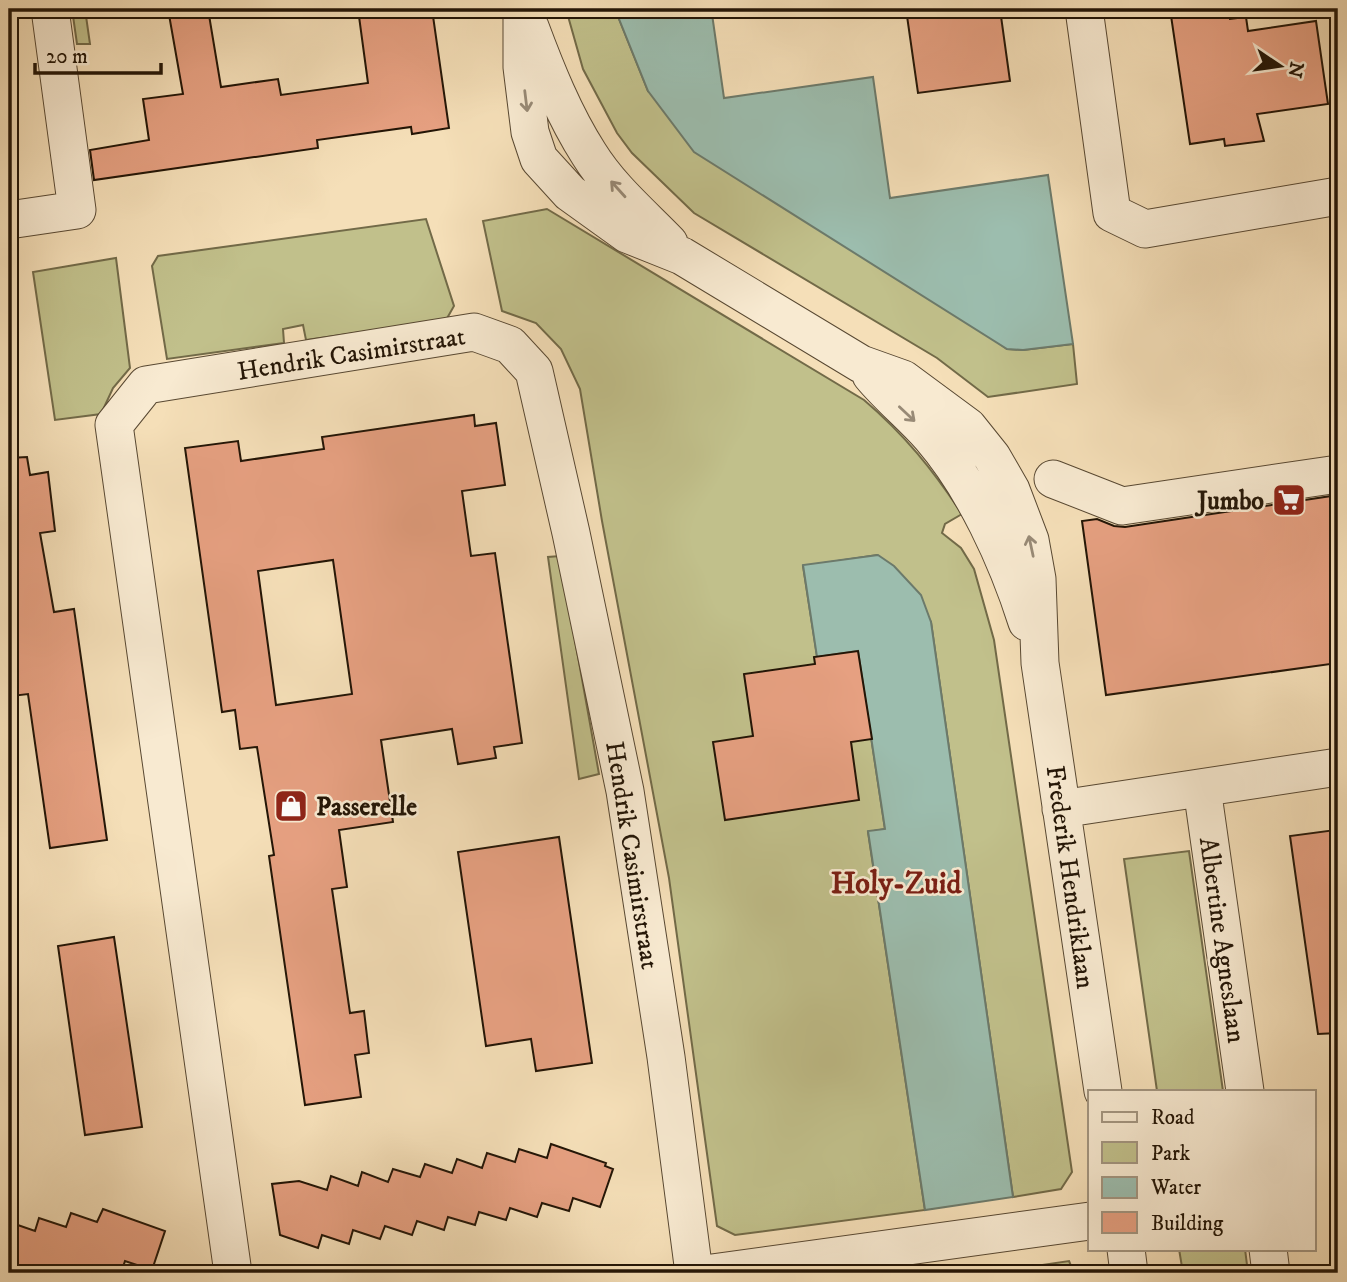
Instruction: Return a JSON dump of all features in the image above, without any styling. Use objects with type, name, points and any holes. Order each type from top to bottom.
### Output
[{"type":"street","points":[[9,219],[76,210],[50,9]]},
{"type":"street","name":"Frederik Hendriklaan","points":[[523,9],[543,62],[589,155],[614,186],[682,256],[861,364],[889,398],[930,436],[961,476],[1015,586],[1040,663],[1103,1090]]},
{"type":"street","points":[[1084,9],[1112,213],[1145,229],[1338,196]]},
{"type":"street","name":"Hendrik Casimirstraat","points":[[233,1273],[114,425],[146,385],[474,332],[510,345],[534,371],[625,791],[666,1057],[694,1273]]},
{"type":"street","points":[[1053,479],[1122,506],[1338,474]]},
{"type":"street","points":[[1061,809],[1338,767]]},
{"type":"street","name":"Albertine Agneslaan","points":[[1202,788],[1245,1090]]},
{"type":"street","points":[[712,1273],[1088,1221]]},
{"type":"street","points":[[1126,1250],[1129,1273]]},
{"type":"street","points":[[1268,1250],[1271,1273]]},
{"type":"green space","points":[[72,9],[85,9],[90,44],[77,44]]},
{"type":"green space","points":[[566,9],[615,9],[648,91],[1007,349],[1023,350],[1073,344],[1077,384],[988,397],[937,358],[694,213],[632,153],[617,133],[583,69]]},
{"type":"green space","points":[[547,209],[864,400],[893,426],[962,514],[945,524],[942,533],[961,548],[974,569],[994,640],[1072,1172],[1061,1189],[1013,1197],[931,622],[901,577],[877,555],[803,566],[817,656],[858,651],[885,829],[868,832],[925,1210],[735,1235],[717,1226],[669,878],[580,389],[561,349],[536,323],[502,311],[483,221]]},
{"type":"green space","points":[[426,219],[454,306],[446,320],[306,340],[303,325],[283,329],[284,343],[167,359],[152,266],[158,256]]},
{"type":"green space","points":[[116,258],[130,368],[113,388],[101,414],[55,420],[33,272]]},
{"type":"green space","points":[[560,556],[599,774],[579,779],[548,557]]},
{"type":"green space","points":[[1189,851],[1223,1090],[1157,1090],[1124,859]]},
{"type":"green space","points":[[1179,1250],[1245,1250],[1248,1273],[1183,1273]]},
{"type":"green space","points":[[1069,1261],[1074,1273],[1021,1273],[1021,1268]]},
{"type":"water","points":[[615,9],[709,9],[709,14],[712,14],[724,98],[873,77],[890,198],[1048,175],[1073,344],[1023,350],[1007,349],[694,152],[648,91]]},
{"type":"water","points":[[878,555],[894,566],[921,595],[931,622],[1013,1197],[925,1210],[868,831],[885,829],[858,651],[817,657],[803,565]]},
{"type":"building","points":[[168,9],[208,9],[221,87],[278,79],[281,95],[368,83],[358,9],[432,9],[449,128],[412,134],[411,127],[317,140],[318,148],[94,180],[90,150],[149,140],[143,99],[183,94]]},
{"type":"building","points":[[906,9],[1000,9],[1010,81],[918,93]]},
{"type":"building","points":[[1170,9],[1229,9],[1230,19],[1246,17],[1248,31],[1316,21],[1328,104],[1257,114],[1264,141],[1225,146],[1224,139],[1190,144]]},
{"type":"building","points":[[474,415],[475,426],[496,423],[505,485],[462,491],[471,556],[495,553],[522,743],[494,747],[496,758],[458,764],[452,729],[381,740],[393,822],[339,830],[347,887],[332,889],[350,1013],[364,1011],[369,1053],[355,1055],[361,1097],[305,1105],[269,856],[274,855],[257,747],[240,749],[235,710],[222,712],[185,448],[238,441],[241,461],[324,449],[322,437]],"holes":[[[333,560],[352,694],[276,705],[258,571]]]},
{"type":"building","points":[[27,457],[30,475],[48,472],[55,531],[40,533],[54,612],[74,609],[107,840],[50,848],[28,694],[12,696],[9,672],[9,458]]},
{"type":"building","points":[[1338,495],[1338,663],[1106,695],[1082,521],[1097,519],[1125,527]]},
{"type":"building","points":[[858,651],[872,739],[851,742],[859,800],[725,820],[713,742],[753,736],[744,674],[815,664],[814,657]]},
{"type":"building","points":[[1335,830],[1338,852],[1338,1033],[1318,1034],[1290,836]]},
{"type":"building","points":[[559,837],[592,1063],[536,1071],[531,1039],[486,1046],[458,852]]},
{"type":"building","points":[[114,937],[142,1127],[85,1135],[58,946]]},
{"type":"building","points":[[551,1144],[606,1163],[605,1166],[613,1169],[600,1207],[573,1198],[569,1211],[542,1203],[537,1217],[510,1208],[506,1220],[479,1212],[475,1225],[448,1217],[444,1230],[417,1221],[412,1235],[385,1226],[380,1239],[353,1230],[349,1244],[322,1235],[318,1248],[280,1235],[272,1184],[299,1181],[327,1190],[331,1176],[358,1186],[362,1172],[388,1182],[393,1169],[420,1177],[425,1164],[452,1173],[457,1159],[482,1168],[487,1153],[515,1162],[519,1149],[547,1158]]},
{"type":"building","points":[[103,1209],[165,1231],[152,1270],[125,1261],[121,1273],[9,1273],[9,1222],[35,1231],[39,1218],[66,1227],[71,1213],[97,1222]]},
{"type":"place","name":"Jumbo","points":[[1289,500]]},
{"type":"place","name":"Passerelle","points":[[291,806]]},
{"type":"district","name":"Holy-Zuid","points":[[896,883]]}]
